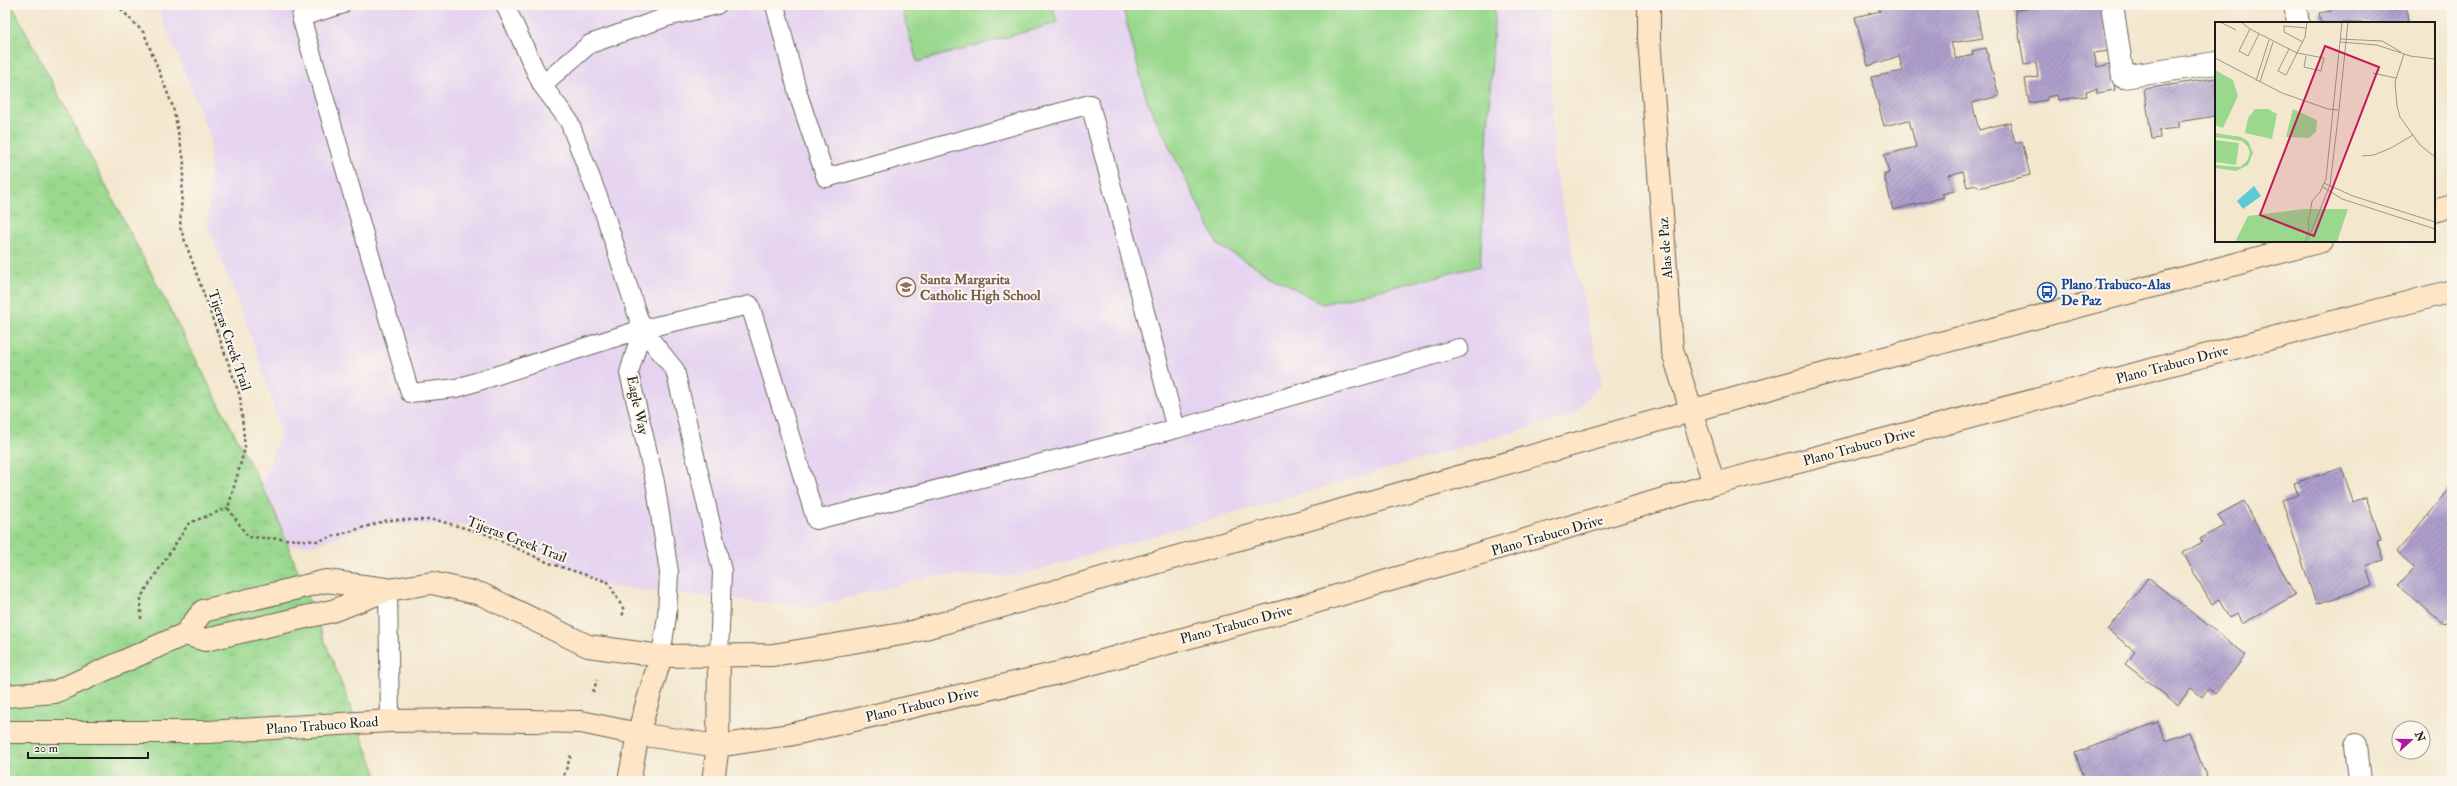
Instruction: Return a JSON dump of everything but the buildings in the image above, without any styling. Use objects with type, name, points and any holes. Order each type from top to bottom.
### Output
[{"type":"street","name":"Alas de Paz","points":[[1649,5],[1649,38],[1672,349],[1714,484]]},
{"type":"street","points":[[2112,5],[2123,77],[2215,63]]},
{"type":"street","points":[[2295,5],[2298,22]]},
{"type":"street","points":[[2435,211],[2452,206]]},
{"type":"street","points":[[185,634],[205,640],[332,611],[388,590],[432,583],[481,594],[588,646],[661,656],[773,655],[908,633],[1692,412],[1779,386],[2318,242]]},
{"type":"street","name":"Plano Trabuco Drive","points":[[638,734],[718,746],[789,735],[1058,673],[1289,610],[1714,484],[2452,291]]},
{"type":"street","points":[[5,696],[55,692],[185,634],[203,611],[326,581],[388,590]]},
{"type":"street","points":[[630,781],[638,734],[661,656]]},
{"type":"street","points":[[713,781],[718,746],[719,656]]},
{"type":"street","name":"Plano Trabuco Road","points":[[5,732],[208,732],[390,721],[582,722],[638,734]]},
{"type":"street","points":[[2356,745],[2360,781]]},
{"type":"lane","points":[[341,5],[301,17],[410,393],[457,388],[642,329],[750,305],[816,520],[1176,429],[1459,348]]},
{"type":"lane","points":[[505,5],[542,85],[569,121],[605,215],[642,329],[675,370],[722,571],[719,656]]},
{"type":"lane","points":[[542,85],[590,44],[667,17],[717,5]]},
{"type":"lane","points":[[775,5],[798,94],[826,178],[1090,104],[1176,429]]},
{"type":"lane","name":"Eagle Way","points":[[642,329],[629,373],[655,482],[669,572],[667,616],[661,656]]},
{"type":"lane","points":[[388,590],[390,721]]},
{"type":"path","name":"Tijeras Creek Trail","points":[[117,5],[144,33],[173,107],[184,161],[180,227],[240,396],[245,448],[228,508],[248,537],[318,541],[388,520],[436,520],[486,534],[549,563],[608,582],[624,610],[582,722],[562,781]]},
{"type":"path","points":[[140,654],[141,597],[189,523],[228,508]]},
{"type":"shaded area","name":"Santa Margarita Catholic High School","points":[[157,5],[1550,5],[1553,163],[1602,383],[1573,415],[1016,576],[934,576],[810,607],[609,587],[482,525],[377,524],[314,545],[276,546],[252,510],[281,432],[256,349],[208,225],[211,138]]},
{"type":"green space","points":[[5,5],[12,5],[275,512],[379,781],[5,781]]},
{"type":"green space","points":[[901,5],[1052,5],[1057,23],[917,62]]},
{"type":"green space","points":[[1122,5],[1495,5],[1480,266],[1322,304],[1218,245],[1147,101]]},
{"type":"place","name":"Santa Margarita Catholic High School","points":[[906,287]]},
{"type":"place","name":"Plano Trabuco-Alas De Paz","points":[[2047,292]]}]
